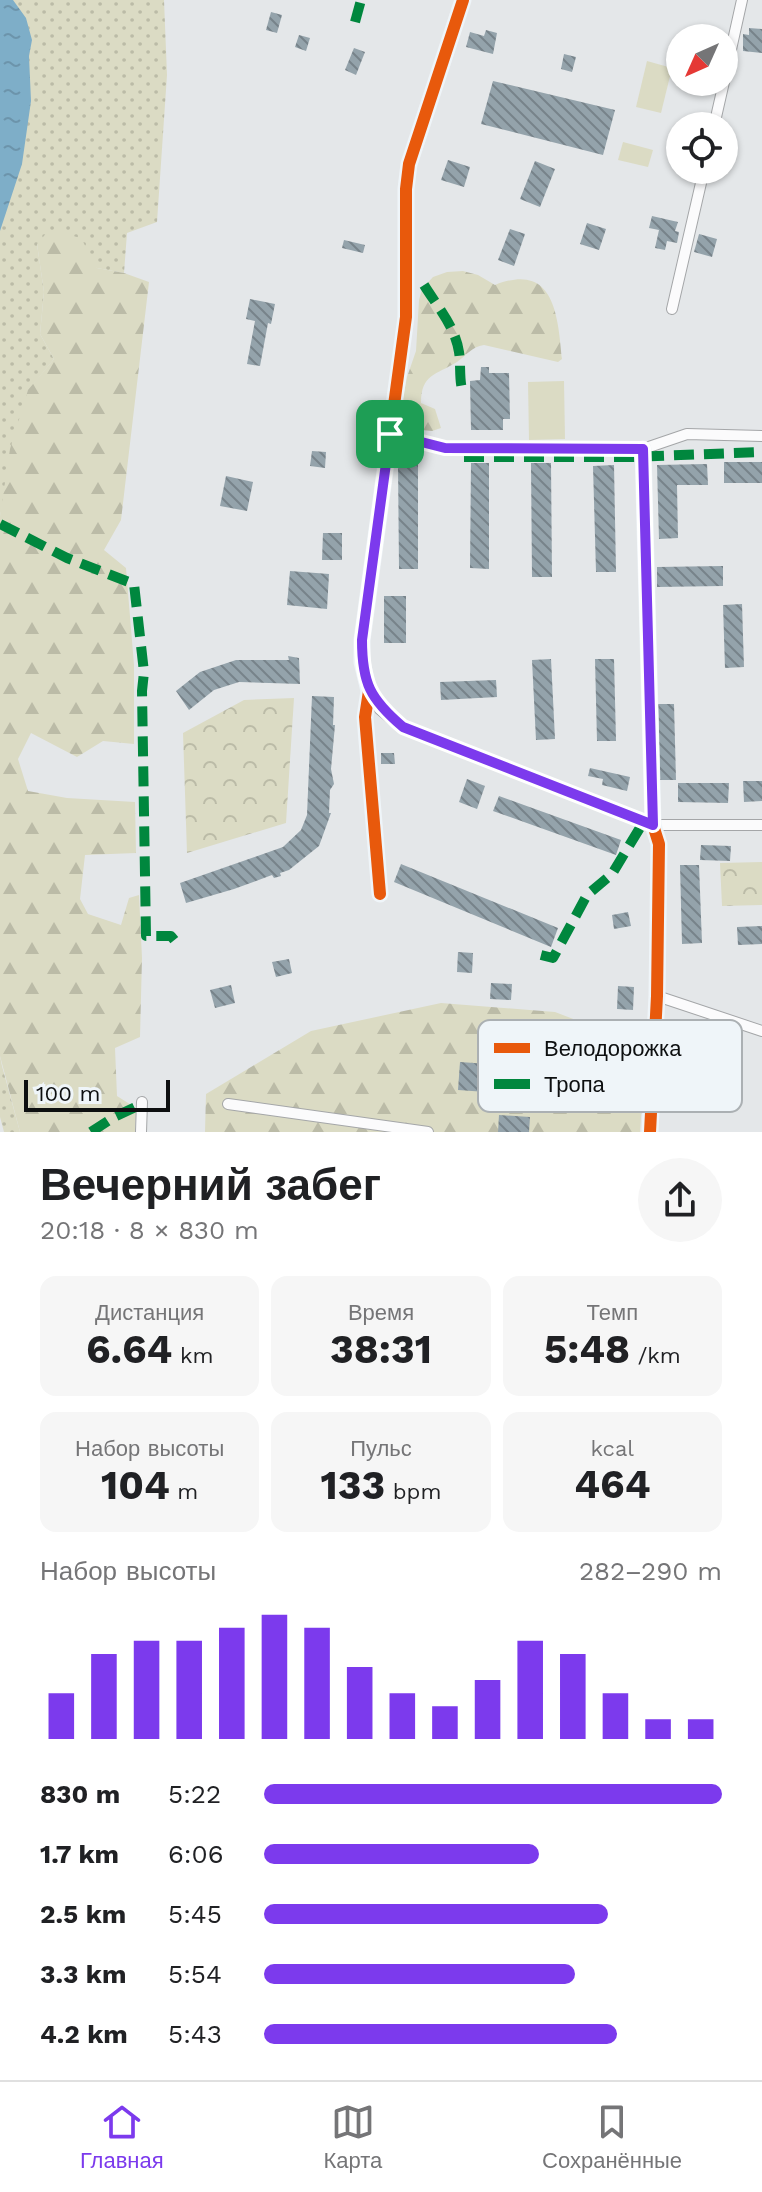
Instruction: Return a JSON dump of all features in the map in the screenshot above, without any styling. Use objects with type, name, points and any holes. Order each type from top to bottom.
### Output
[{"type":"street","points":[[463,0],[409,164],[406,189],[406,317],[362,640],[362,662],[369,691],[380,708],[403,727],[653,825],[762,825]]},
{"type":"street","points":[[737,24],[742,0]]},
{"type":"street","points":[[672,309],[701,184]]},
{"type":"street","points":[[390,434],[445,448],[643,449],[687,434],[762,436]]},
{"type":"street","points":[[643,449],[653,825],[659,844],[656,1020]]},
{"type":"street","points":[[369,691],[365,717],[380,894]]},
{"type":"street","points":[[657,996],[729,1020]]},
{"type":"street","points":[[742,1024],[762,1031]]},
{"type":"street","points":[[141,1132],[142,1102]]},
{"type":"street","points":[[228,1104],[428,1132]]},
{"type":"street","points":[[650,1132],[651,1112]]},
{"type":"green space","points":[[0,0],[164,0],[167,75],[157,222],[127,233],[124,273],[97,268],[37,244],[44,292],[40,334],[54,359],[28,391],[0,516]]},
{"type":"green space","points":[[647,61],[666,66],[666,93],[661,113],[636,107]]},
{"type":"green space","points":[[623,142],[653,150],[648,167],[618,160]]},
{"type":"green space","points":[[49,230],[81,238],[97,268],[149,282],[121,520],[104,550],[126,568],[134,665],[134,744],[103,741],[77,757],[31,733],[18,759],[28,791],[67,798],[135,802],[136,853],[85,855],[80,899],[88,914],[121,925],[129,898],[139,895],[142,958],[140,1037],[115,1048],[117,1096],[136,1108],[135,1132],[20,1132],[0,1056],[0,516],[10,449],[28,390],[54,359],[40,334],[44,292],[37,244]]},
{"type":"green space","points":[[463,271],[495,285],[515,280],[530,281],[542,287],[555,311],[562,359],[558,362],[484,345],[476,348],[431,376],[424,386],[421,403],[435,409],[441,428],[432,431],[401,428],[407,377],[416,351],[422,289],[433,277]]},
{"type":"green space","points":[[564,381],[565,439],[529,440],[528,382]]},
{"type":"green space","points":[[294,698],[286,823],[187,853],[183,733],[244,700]]},
{"type":"green space","points":[[762,862],[762,905],[722,906],[720,863]]},
{"type":"green space","points":[[441,1003],[555,1012],[576,1020],[478,1020],[478,1112],[641,1112],[640,1132],[205,1132],[206,1094],[311,1031]]},
{"type":"green space","points":[[0,1056],[20,1132],[4,1132],[0,1117]]},
{"type":"water","points":[[0,0],[13,0],[26,18],[32,40],[29,56],[31,101],[22,164],[0,231]]},
{"type":"building","points":[[271,12],[282,15],[277,33],[266,30]]},
{"type":"building","points":[[749,28],[762,29],[762,53],[743,51],[743,34],[749,35]]},
{"type":"building","points":[[486,30],[497,33],[493,54],[466,47],[470,32],[484,36]]},
{"type":"building","points":[[299,35],[310,38],[306,51],[295,47]]},
{"type":"building","points":[[354,48],[365,52],[356,75],[345,70]]},
{"type":"building","points":[[564,54],[576,57],[572,72],[561,69]]},
{"type":"building","points":[[493,81],[615,110],[603,155],[481,124]]},
{"type":"building","points":[[448,160],[470,167],[464,187],[441,180]]},
{"type":"building","points":[[535,161],[555,169],[540,207],[520,199]]},
{"type":"building","points":[[652,216],[678,222],[675,231],[679,232],[677,243],[667,241],[665,250],[655,248],[659,230],[649,228]]},
{"type":"building","points":[[587,223],[606,229],[599,250],[580,244]]},
{"type":"building","points":[[510,229],[525,234],[514,266],[498,260]]},
{"type":"building","points":[[699,234],[717,239],[712,257],[694,252]]},
{"type":"building","points":[[344,240],[365,245],[363,253],[342,248]]},
{"type":"building","points":[[250,299],[275,304],[260,366],[247,364],[255,321],[246,319]]},
{"type":"building","points":[[481,367],[489,367],[489,373],[509,373],[510,419],[503,419],[503,430],[471,430],[470,381],[480,380]]},
{"type":"building","points":[[312,451],[326,452],[325,468],[310,466]]},
{"type":"building","points":[[724,462],[762,462],[762,483],[724,483]]},
{"type":"building","points":[[398,463],[418,463],[418,569],[399,569]]},
{"type":"building","points":[[471,463],[489,463],[489,569],[470,568]]},
{"type":"building","points":[[531,463],[551,463],[552,577],[532,577]]},
{"type":"building","points":[[707,464],[708,485],[677,485],[678,538],[659,539],[657,465]]},
{"type":"building","points":[[614,465],[616,572],[596,572],[593,466]]},
{"type":"building","points":[[226,476],[253,482],[247,511],[220,506]]},
{"type":"building","points":[[323,533],[342,533],[342,560],[322,560]]},
{"type":"building","points":[[723,566],[723,586],[657,587],[657,567]]},
{"type":"building","points":[[290,571],[329,574],[327,609],[287,605]]},
{"type":"building","points":[[384,596],[406,596],[406,643],[384,643]]},
{"type":"building","points":[[742,604],[744,667],[725,668],[723,605]]},
{"type":"building","points":[[288,656],[299,658],[300,684],[239,682],[214,690],[189,710],[176,691],[200,672],[236,660],[289,660]]},
{"type":"building","points":[[551,659],[555,739],[536,740],[532,660]]},
{"type":"building","points":[[595,659],[614,659],[616,741],[597,741]]},
{"type":"building","points":[[496,680],[497,697],[441,700],[440,682]]},
{"type":"building","points":[[312,696],[334,697],[331,769],[334,784],[330,790],[331,813],[319,846],[289,870],[280,873],[281,876],[274,878],[272,875],[186,903],[180,883],[283,847],[301,830],[307,815]]},
{"type":"building","points":[[658,704],[674,704],[676,780],[660,780]]},
{"type":"building","points":[[381,753],[394,753],[395,764],[381,764]]},
{"type":"building","points":[[590,768],[630,777],[627,791],[602,785],[603,779],[588,776]]},
{"type":"building","points":[[467,779],[485,786],[477,809],[459,802]]},
{"type":"building","points":[[743,781],[762,781],[762,801],[744,802]]},
{"type":"building","points":[[678,783],[729,783],[728,803],[678,802]]},
{"type":"building","points":[[499,796],[621,840],[616,855],[493,811]]},
{"type":"building","points":[[701,845],[731,846],[730,861],[700,860]]},
{"type":"building","points":[[401,864],[558,928],[551,947],[394,882]]},
{"type":"building","points":[[680,865],[699,865],[702,943],[682,944]]},
{"type":"building","points":[[628,912],[631,926],[614,929],[612,915]]},
{"type":"building","points":[[762,926],[762,944],[738,945],[737,927]]},
{"type":"building","points":[[458,952],[473,953],[472,973],[457,972]]},
{"type":"building","points":[[289,959],[292,973],[276,977],[272,962]]},
{"type":"building","points":[[491,983],[512,984],[511,1000],[490,999]]},
{"type":"building","points":[[231,985],[235,1003],[215,1008],[210,990]]},
{"type":"building","points":[[618,986],[634,987],[633,1010],[617,1009]]},
{"type":"building","points":[[460,1062],[478,1063],[478,1091],[458,1090]]},
{"type":"building","points":[[499,1115],[530,1117],[529,1132],[498,1132]]},
{"type":"marked path","points":[[355,22],[361,0]]},
{"type":"marked path","points":[[424,285],[454,334],[462,389]]},
{"type":"marked path","points":[[464,457],[631,457],[762,452]]},
{"type":"marked path","points":[[0,524],[67,558],[134,584],[144,672],[146,936],[171,936],[175,941]]},
{"type":"marked path","points":[[541,955],[553,958],[587,895],[612,874],[644,821]]},
{"type":"marked path","points":[[91,1132],[142,1104]]},
{"type":"cycle path","points":[[380,894],[365,717],[369,691],[362,662],[362,640],[406,317],[406,189],[409,164],[463,0]]},
{"type":"cycle path","points":[[643,449],[653,825],[659,844],[656,1020]]},
{"type":"cycle path","points":[[650,1132],[651,1112]]},
{"type":"route","points":[[390,434],[445,448],[643,449],[653,825],[403,727],[380,708],[369,691],[362,662],[362,640],[390,434]]}]
